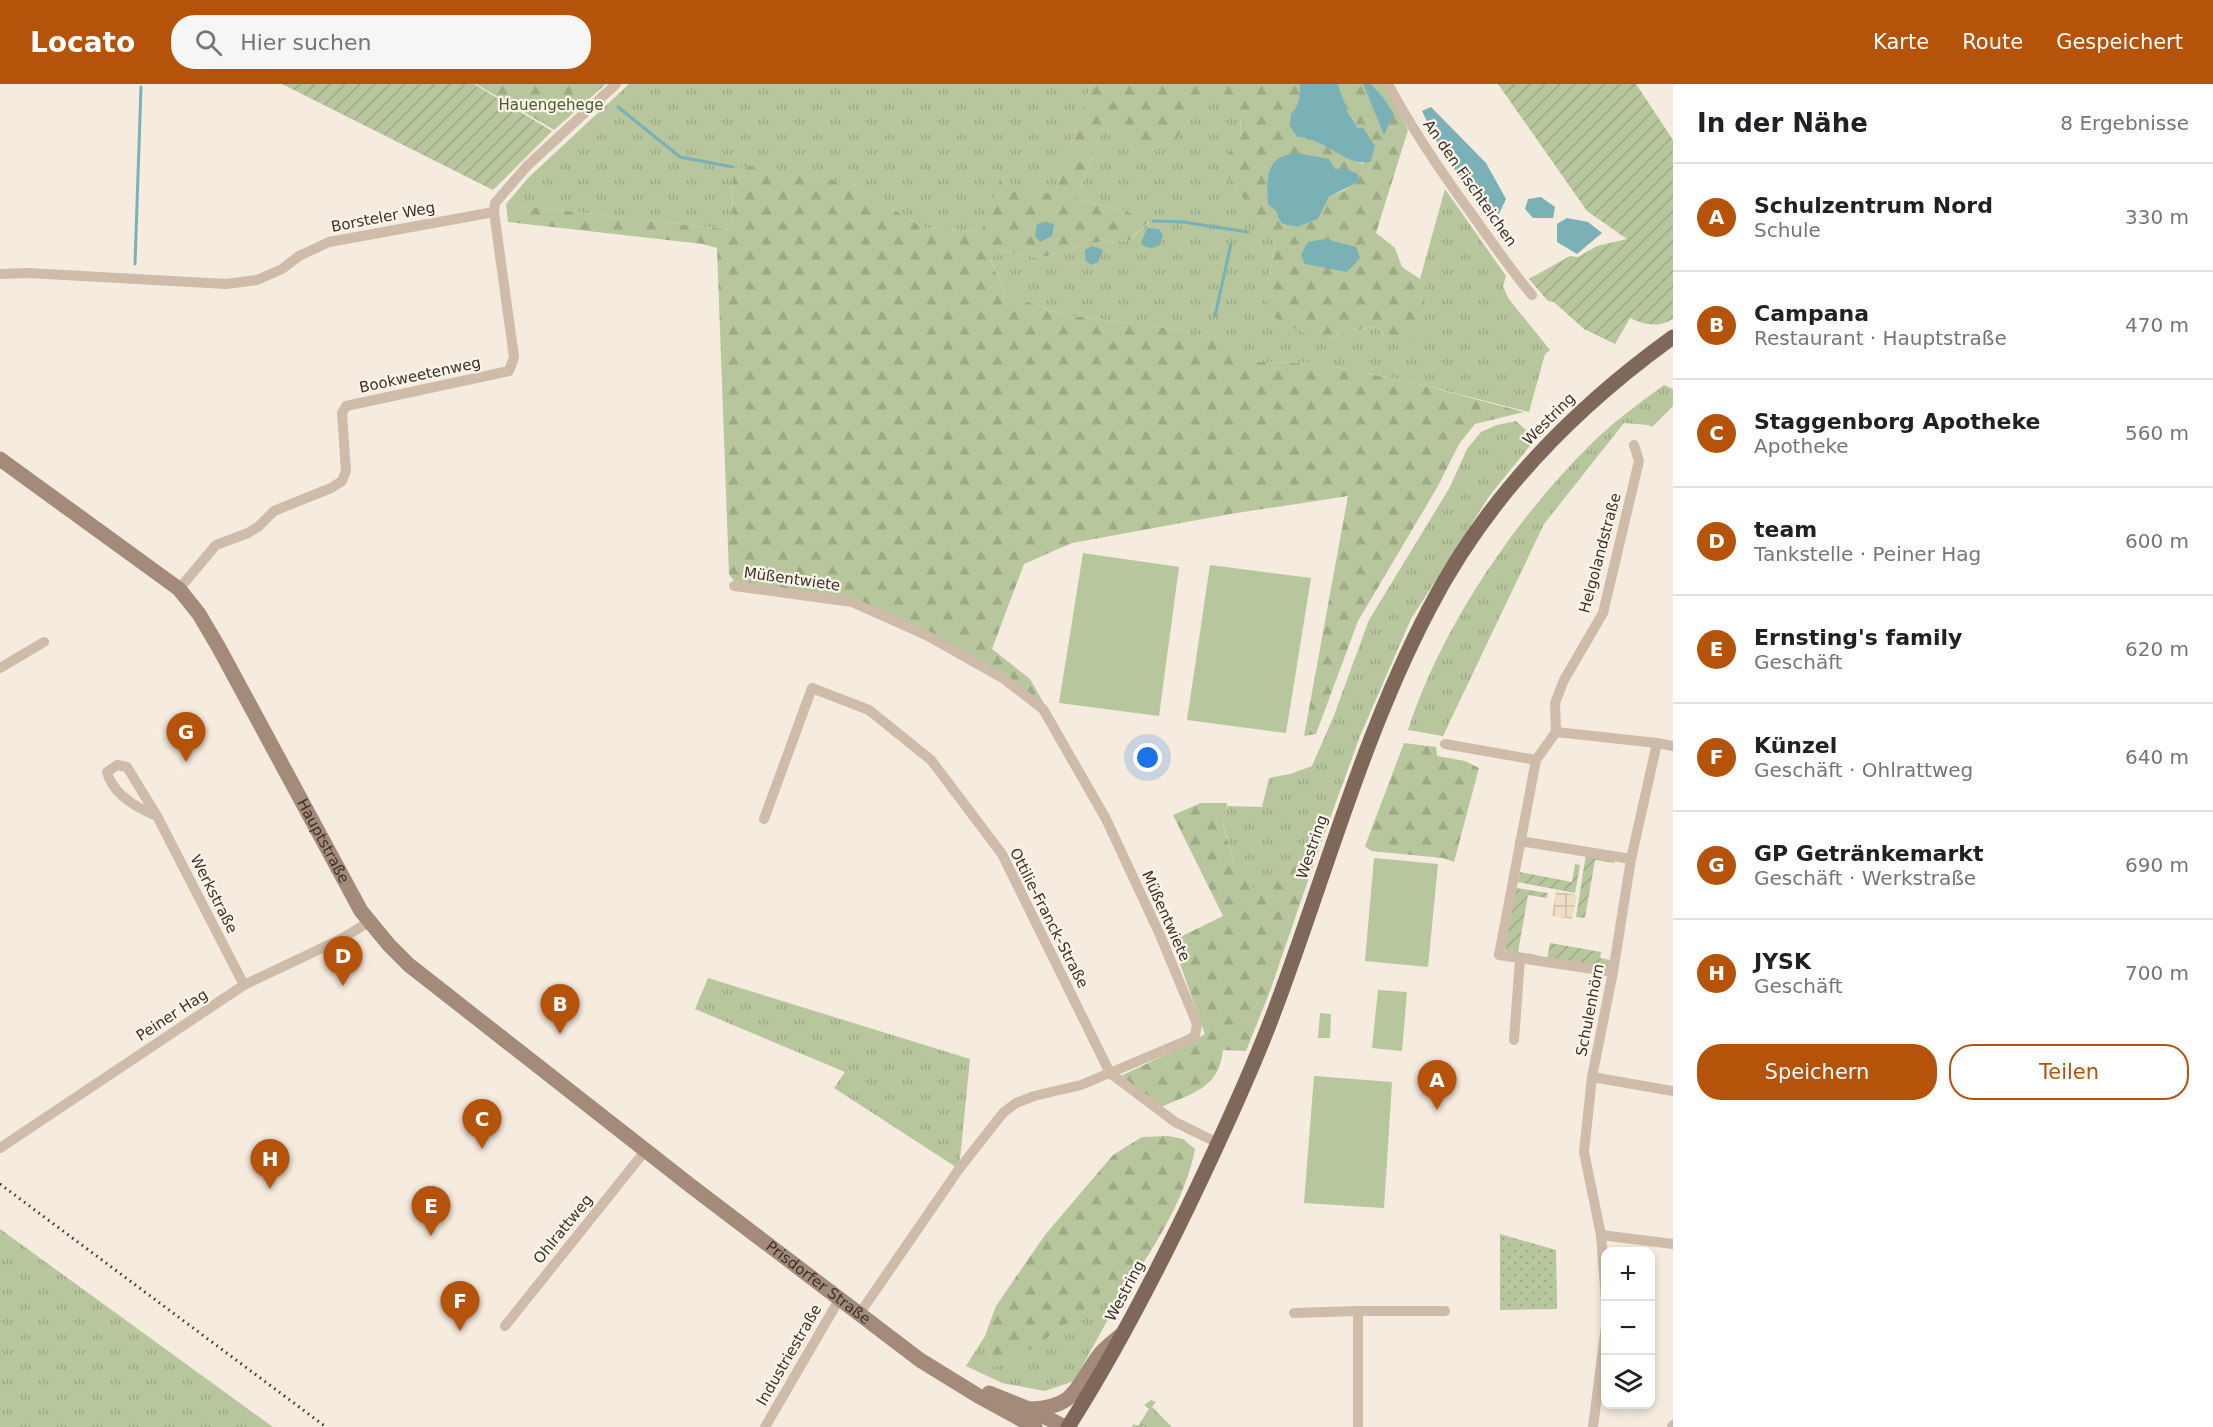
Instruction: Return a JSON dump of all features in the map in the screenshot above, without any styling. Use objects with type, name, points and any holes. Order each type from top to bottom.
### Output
[{"type":"main road","name":"Westring","points":[[1067,1427],[1121,1335],[1172,1240],[1218,1143],[1275,1010],[1378,720],[1430,606],[1481,525],[1525,468],[1588,404],[1630,368],[1673,337]]},
{"type":"main road","name":"Hauptstraße","points":[[0,459],[179,589],[199,614],[219,648],[361,911],[389,945],[431,983],[691,1186]]},
{"type":"main road","name":"Prisdorfer Straße","points":[[691,1186],[920,1360],[1035,1427]]},
{"type":"main road","points":[[1029,1409],[1049,1407],[1074,1395],[1101,1353],[1121,1335]]},
{"type":"main road","name":"Prisdorfer Straße","points":[[947,1377],[1029,1409],[1067,1427]]},
{"type":"street","points":[[494,212],[495,203],[527,166],[616,84]]},
{"type":"street","name":"An den Fischteichen","points":[[1388,84],[1401,109],[1451,186],[1532,295]]},
{"type":"street","name":"Borsteler Weg","points":[[0,274],[28,273],[226,284],[257,280],[282,269],[299,256],[329,242],[494,212]]},
{"type":"street","name":"Bookweetenweg","points":[[179,589],[216,545],[260,526],[274,511],[331,488],[342,481],[346,471],[342,413],[346,406],[509,371],[514,357],[494,212]]},
{"type":"street","name":"Helgolandstraße","points":[[1556,732],[1556,703],[1564,680],[1603,613],[1640,461],[1634,445]]},
{"type":"street","name":"Müßentwiete","points":[[734,586],[852,602],[928,636],[1004,679],[1043,709],[1106,819],[1160,935],[1197,1024],[1195,1036],[1081,1085],[1016,1102],[1003,1113],[959,1169],[860,1313]]},
{"type":"street","points":[[0,668],[44,642]]},
{"type":"street","name":"Ottilie-Franck-Straße","points":[[764,819],[812,688],[869,710],[931,760],[1002,854],[1110,1073],[1175,1122],[1218,1143]]},
{"type":"street","points":[[1613,972],[1499,955],[1536,760],[1556,732],[1673,746]]},
{"type":"street","name":"Schulenhörn","points":[[1602,1247],[1584,1152],[1592,1077],[1613,972],[1631,859],[1657,743]]},
{"type":"street","points":[[1445,744],[1536,760]]},
{"type":"street","name":"Werkstraße","points":[[157,816],[135,808],[110,782],[108,772],[117,765],[127,767],[157,816],[244,985]]},
{"type":"street","points":[[1520,841],[1631,859]]},
{"type":"street","name":"Peiner Hag","points":[[0,1148],[244,985],[341,939],[369,922]]},
{"type":"street","points":[[1514,1040],[1520,959]]},
{"type":"street","points":[[1592,1077],[1673,1091]]},
{"type":"street","name":"Ohlrattweg","points":[[505,1326],[645,1151]]},
{"type":"street","points":[[1601,1235],[1673,1244]]},
{"type":"street","name":"Industriestraße","points":[[765,1427],[840,1298]]},
{"type":"street","points":[[1358,1427],[1359,1311]]},
{"type":"street","points":[[1294,1313],[1445,1311]]},
{"type":"street","points":[[1593,1427],[1602,1355]]},
{"type":"green space","points":[[282,84],[474,84],[552,131],[493,190]]},
{"type":"green space","name":"Hauengehege","points":[[476,84],[606,84],[554,130]]},
{"type":"green space","points":[[629,84],[1091,84],[1054,195],[982,231],[924,228],[852,184],[733,167],[732,230],[506,204],[528,178]]},
{"type":"green space","points":[[1091,84],[1300,84],[1300,98],[1297,107],[1308,137],[1349,159],[1364,164],[1358,128],[1348,113],[1338,84],[1363,84],[1384,134],[1382,96],[1371,84],[1385,84],[1408,130],[1376,233],[1395,248],[1402,267],[1426,283],[1421,336],[1403,346],[1387,339],[1377,327],[1351,330],[1328,339],[1303,333],[1272,316],[1265,295],[1276,242],[1232,184],[1221,164],[1240,138],[1241,114],[1220,101],[1200,103],[1175,142],[1137,153],[1120,133],[1102,129],[1076,199],[1125,211],[1149,221],[1130,240],[1091,243],[1040,258],[1003,251],[990,259],[1005,293],[1059,314],[1181,330],[1228,343],[1258,362],[1316,363],[1411,382],[1524,412],[1475,424],[1459,444],[1438,486],[1358,621],[1316,734],[1304,736],[1348,496],[1230,514],[1072,543],[1024,564],[992,649],[1030,679],[1046,707],[852,599],[734,581],[729,574],[717,248],[703,244],[508,222],[506,204],[732,230],[733,167],[765,166],[852,184],[924,228],[982,231],[1000,180],[1054,195]],"holes":[[[1351,187],[1329,197],[1318,219],[1296,227],[1282,224],[1278,218],[1277,212]]]},
{"type":"green space","points":[[1498,84],[1636,84],[1673,140],[1673,319],[1662,324],[1652,324],[1630,318],[1615,344],[1584,329],[1554,302],[1548,301],[1529,279],[1570,256],[1578,257],[1597,246],[1627,239],[1587,211]]},
{"type":"green space","points":[[1221,100],[1241,114],[1240,138],[1232,184],[1276,242],[1265,295],[1328,339],[1351,330],[1377,327],[1387,339],[1426,283],[1420,279],[1445,189],[1506,276],[1503,286],[1508,298],[1550,350],[1545,354],[1529,412],[1411,382],[1316,363],[1258,362],[1228,343],[1181,330],[1059,314],[1005,293],[990,258],[1003,251],[1040,258],[1091,243],[1130,240],[1149,222],[1125,211],[1076,199],[1102,129],[1120,133],[1137,153],[1175,142],[1200,103]]},
{"type":"green space","points":[[1664,385],[1673,389],[1673,406],[1652,427],[1624,423],[1544,524],[1443,736],[1408,730],[1422,692],[1460,615],[1507,542],[1533,508],[1589,446]]},
{"type":"green space","points":[[1516,421],[1527,431],[1533,442],[1490,495],[1411,619],[1360,736],[1314,863],[1295,865],[1255,891],[1234,865],[1223,823],[1227,806],[1262,807],[1269,778],[1312,766],[1333,718],[1369,620],[1450,487],[1467,449],[1481,432],[1497,425]]},
{"type":"green space","points":[[1083,553],[1179,567],[1159,716],[1059,703]]},
{"type":"green space","points":[[1210,565],[1311,578],[1286,733],[1187,720]]},
{"type":"green space","points":[[1404,743],[1436,747],[1437,756],[1465,761],[1479,768],[1454,862],[1443,858],[1371,851],[1365,846]]},
{"type":"green space","points":[[1201,803],[1227,803],[1223,824],[1234,865],[1255,890],[1295,865],[1314,863],[1270,991],[1246,1051],[1223,1050],[1216,1073],[1210,1081],[1193,1093],[1161,1107],[1121,1076],[1205,1034],[1173,944],[1176,939],[1223,916],[1173,815]]},
{"type":"green space","points":[[1586,854],[1615,859],[1614,863],[1595,860],[1585,918],[1576,917]]},
{"type":"green space","points":[[1374,858],[1438,864],[1428,967],[1365,961]]},
{"type":"green space","points":[[1575,864],[1580,865],[1575,893],[1518,882],[1520,872],[1572,882]]},
{"type":"green space","points":[[1516,888],[1548,893],[1547,898],[1528,895],[1518,952],[1537,955],[1536,958],[1508,953],[1505,949]]},
{"type":"green space","points":[[1550,943],[1601,952],[1600,958],[1610,960],[1608,968],[1547,959]]},
{"type":"green space","points":[[708,978],[970,1059],[959,1169],[834,1088],[845,1072],[695,1009]]},
{"type":"green space","points":[[1378,990],[1407,992],[1402,1051],[1372,1048]]},
{"type":"green space","points":[[1320,1013],[1331,1014],[1330,1038],[1318,1038]]},
{"type":"green space","points":[[1314,1076],[1392,1082],[1384,1208],[1304,1203]]},
{"type":"green space","points":[[1168,1136],[1183,1139],[1195,1149],[1190,1170],[1164,1229],[1117,1303],[1104,1288],[1082,1314],[1022,1355],[994,1367],[985,1336],[996,1306],[1045,1235],[1113,1155],[1142,1137]]},
{"type":"green space","points":[[0,1229],[273,1427],[0,1427]]},
{"type":"green space","points":[[1500,1234],[1556,1250],[1557,1309],[1500,1310]]},
{"type":"green space","points":[[1104,1287],[1117,1303],[1074,1381],[1045,1391],[1002,1383],[966,1366],[985,1336],[994,1367],[1022,1355],[1082,1314]]},
{"type":"green space","points":[[1151,1400],[1156,1402],[1152,1407],[1172,1427],[1132,1427],[1133,1424],[1138,1426],[1149,1409],[1144,1405]]},
{"type":"shaded area","points":[[1556,891],[1577,895],[1572,919],[1552,916]]},
{"type":"water","points":[[1300,84],[1338,84],[1348,113],[1358,128],[1363,128],[1375,146],[1371,161],[1363,163],[1354,161],[1317,142],[1297,137],[1290,126],[1291,114],[1299,100]]},
{"type":"water","points":[[1363,84],[1371,84],[1394,114],[1384,135]]},
{"type":"water","points":[[1431,107],[1486,163],[1506,199],[1499,214],[1470,192],[1439,146],[1422,111]]},
{"type":"water","points":[[1297,153],[1329,159],[1335,169],[1344,168],[1358,174],[1359,181],[1329,197],[1318,219],[1297,227],[1282,224],[1277,212],[1268,204],[1267,185],[1274,163],[1279,158]]},
{"type":"water","points":[[1541,197],[1555,207],[1553,218],[1533,218],[1525,209],[1528,199]]},
{"type":"water","points":[[1567,218],[1588,222],[1602,233],[1577,254],[1557,242],[1557,224]]},
{"type":"water","points":[[1044,222],[1054,224],[1052,236],[1040,242],[1035,236],[1037,224]]},
{"type":"water","points":[[1147,228],[1159,229],[1163,235],[1160,245],[1150,248],[1141,243]]},
{"type":"water","points":[[1325,239],[1356,247],[1360,258],[1347,272],[1305,264],[1301,255],[1308,242]]},
{"type":"water","points":[[1092,246],[1103,250],[1098,262],[1091,265],[1085,260],[1085,250]]},
{"type":"waterway","points":[[135,264],[141,87]]},
{"type":"waterway","points":[[618,107],[680,157],[733,167]]},
{"type":"waterway","points":[[1153,221],[1183,222],[1248,232]]},
{"type":"waterway","points":[[1215,316],[1231,244]]},
{"type":"railway","points":[[0,1184],[326,1427]]},
{"type":"place","name":"GP Getränkemarkt","points":[[186,762]]},
{"type":"place","name":"team","points":[[343,986]]},
{"type":"place","name":"Campana","points":[[560,1034]]},
{"type":"place","name":"Schulzentrum Nord","points":[[1437,1110]]},
{"type":"place","name":"Staggenborg Apotheke","points":[[482,1149]]},
{"type":"place","name":"JYSK","points":[[270,1189]]},
{"type":"place","name":"Ernsting's family","points":[[431,1236]]},
{"type":"place","name":"Künzel","points":[[460,1331]]}]
